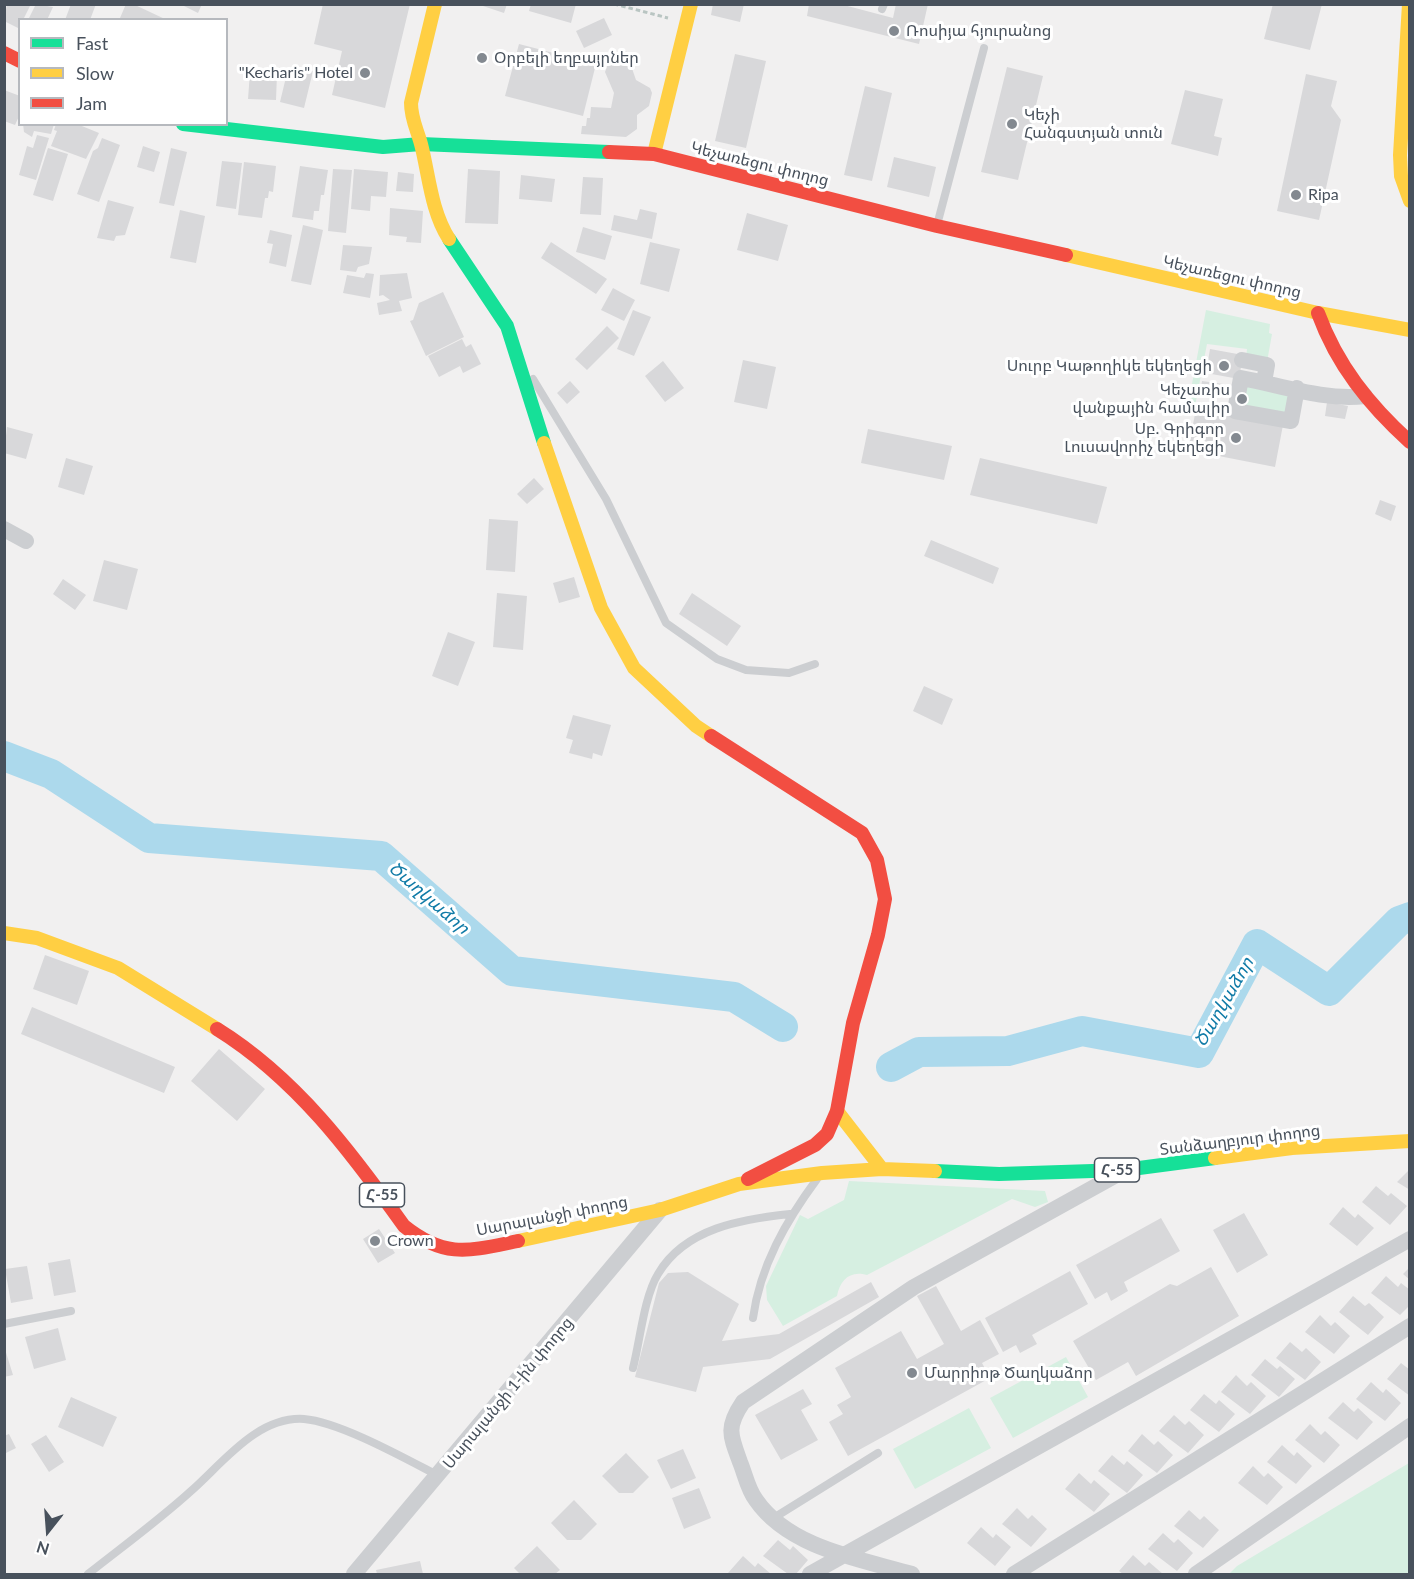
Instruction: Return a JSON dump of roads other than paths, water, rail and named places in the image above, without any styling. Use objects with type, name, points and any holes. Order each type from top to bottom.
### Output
[{"type":"main road","points":[[435,4],[411,103],[411,119],[422,144],[424,166],[442,228],[507,326],[550,463],[602,608],[634,668],[696,726],[862,833],[876,860],[885,899],[878,934],[853,1023],[837,1111],[827,1134],[815,1145],[739,1184]]},
{"type":"main road","points":[[654,154],[691,4]]},
{"type":"main road","points":[[1409,4],[1400,155],[1401,176],[1410,201]]},
{"type":"main road","points":[[4,53],[18,60]]},
{"type":"main road","name":"Կեչառեցու փողոց","points":[[200,126],[383,147],[422,144],[654,154],[937,225],[1318,313],[1410,330]]},
{"type":"main road","points":[[1318,313],[1327,342],[1365,396],[1382,418],[1410,442]]},
{"type":"main road","name":"Սարալանջի փողոց","points":[[4,933],[37,938],[118,968],[249,1049],[305,1099],[404,1226],[424,1242],[446,1250],[483,1248],[660,1210],[739,1184],[822,1173]]},
{"type":"main road","points":[[837,1111],[882,1169]]},
{"type":"main road","name":"Տանձաղբյուր փողոց","points":[[822,1173],[882,1169],[999,1174],[1124,1170],[1292,1148],[1410,1141]]},
{"type":"street","points":[[1242,360],[1267,364],[1264,382]]},
{"type":"street","points":[[1298,388],[1292,421],[1235,411],[1241,378],[1298,388],[1346,398],[1365,396]]},
{"type":"street","points":[[4,529],[26,541]]},
{"type":"street","points":[[912,1575],[847,1555],[798,1536],[772,1519],[754,1499],[730,1436],[732,1418],[743,1402],[914,1287],[1124,1170]]},
{"type":"street","name":"Սարալանջի 1-ին փողոց","points":[[354,1575],[660,1210]]},
{"type":"street","points":[[810,1575],[1410,1239]]},
{"type":"street","points":[[1014,1575],[1410,1326]]},
{"type":"street","points":[[1197,1575],[1410,1426]]},
{"type":"lane","points":[[937,225],[984,48]]},
{"type":"lane","points":[[517,354],[606,499],[666,623],[717,659],[746,670],[789,673],[815,664]]},
{"type":"lane","points":[[753,1318],[757,1288],[790,1214],[822,1173]]},
{"type":"lane","points":[[633,1368],[657,1276],[673,1254],[722,1226],[750,1218],[790,1214]]},
{"type":"lane","points":[[4,1324],[71,1311]]},
{"type":"lane","points":[[88,1575],[191,1492],[240,1444],[270,1427],[288,1421],[304,1419],[349,1433],[439,1476]]},
{"type":"lane","points":[[772,1519],[878,1453]]},
{"type":"waterway","name":"Ծաղկաձոր","points":[[4,756],[51,774],[149,838],[381,856],[512,971],[734,997],[783,1027]]},
{"type":"waterway","name":"Ծաղկաձոր","points":[[891,1067],[919,1052],[1008,1051],[1082,1031],[1199,1053],[1257,944],[1329,991],[1399,921],[1410,917]]},
{"type":"place","name":"Ռոսիյա հյուրանոց","points":[[894,31]]},
{"type":"place","name":"Օրբելի եղբայրներ","points":[[482,58]]},
{"type":"place","name":"\"Kecharis\" Hotel","points":[[365,73]]},
{"type":"place","name":"Կեչի Հանգստյան տուն","points":[[1012,124]]},
{"type":"place","name":"Ripa","points":[[1296,195]]},
{"type":"place","name":"Սուրբ Կաթողիկե եկեղեցի","points":[[1224,366]]},
{"type":"place","name":"Կեչառիս վանքային համալիր","points":[[1242,399]]},
{"type":"place","name":"Սբ. Գրիգոր Լուսավորիչ եկեղեցի","points":[[1236,438]]},
{"type":"place","name":"Crown","points":[[375,1241]]},
{"type":"place","name":"Մարրիոթ Ծաղկաձոր","points":[[912,1373]]}]
